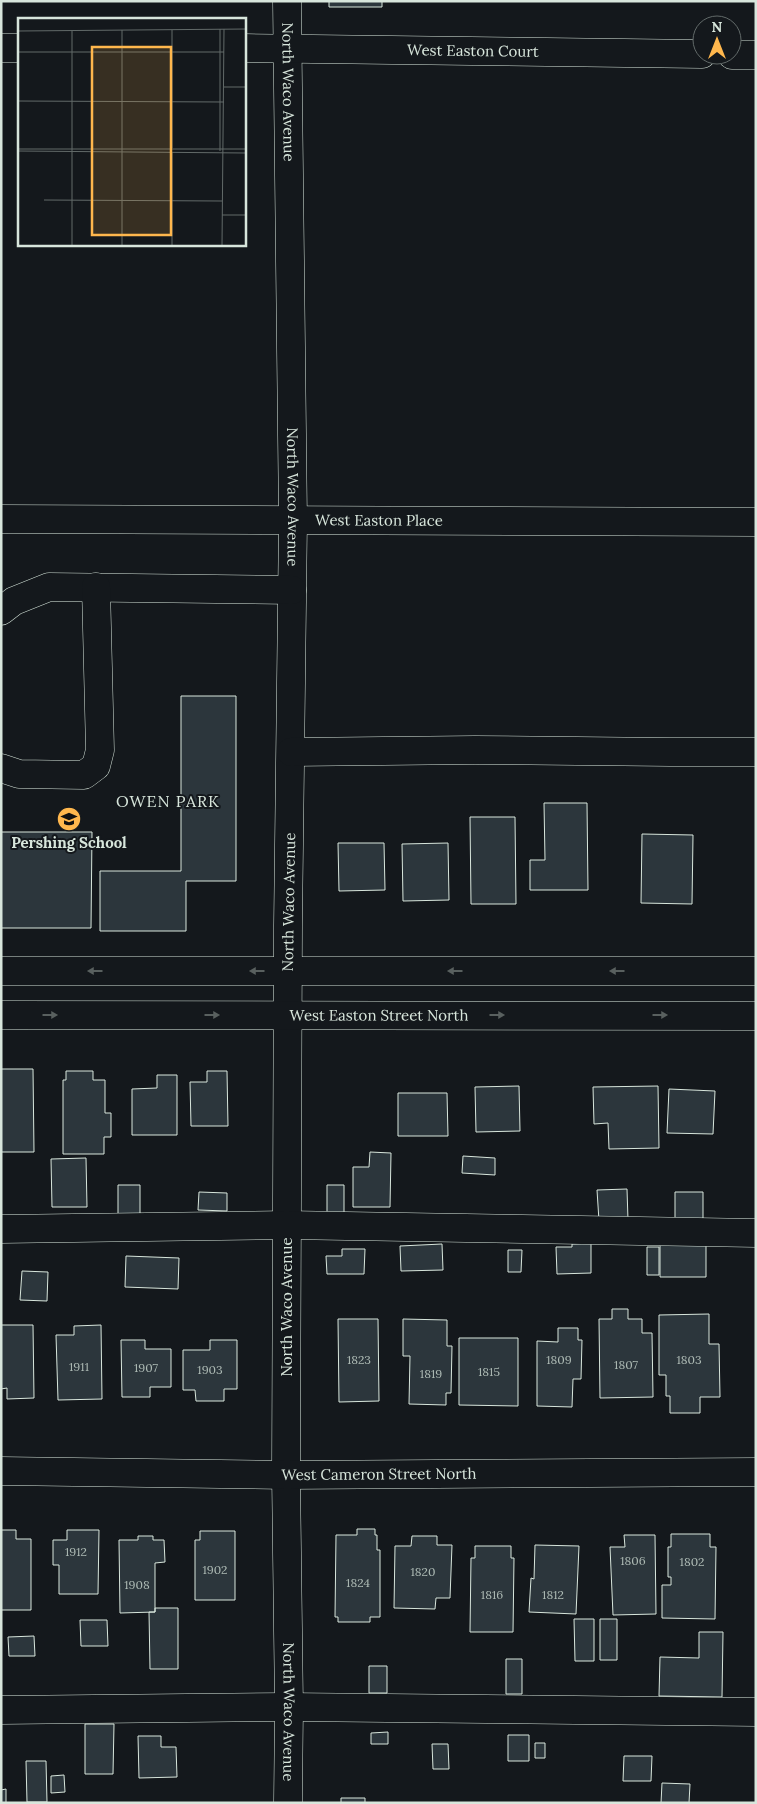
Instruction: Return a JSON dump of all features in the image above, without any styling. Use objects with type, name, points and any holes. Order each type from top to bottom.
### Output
[{"type":"street","name":"North Waco Avenue","points":[[288,1],[292,521],[286,1474],[289,1707],[288,1803]]},
{"type":"street","points":[[1,48],[18,48]]},
{"type":"street","name":"West Easton Court","points":[[245,48],[692,54]]},
{"type":"street","points":[[742,55],[756,55]]},
{"type":"street","name":"West Easton Place","points":[[1,519],[756,522]]},
{"type":"street","points":[[1,611],[14,601],[49,587],[292,590]]},
{"type":"street","points":[[1,768],[19,774],[84,775],[96,766],[100,750],[96,587]]},
{"type":"street","points":[[291,752],[475,750],[756,752]]},
{"type":"street","points":[[1,971],[756,972]]},
{"type":"street","points":[[718,972],[719,1016]]},
{"type":"street","name":"West Easton Street North","points":[[1,1015],[756,1016]]},
{"type":"street","points":[[1,1229],[287,1225],[756,1233]]},
{"type":"street","name":"West Cameron Street North","points":[[1,1471],[286,1474],[756,1472]]},
{"type":"street","points":[[1,1710],[289,1707],[756,1712]]},
{"type":"building","points":[[329,1],[382,1],[382,7],[329,7]]},
{"type":"building","points":[[181,696],[236,696],[236,881],[186,881],[186,931],[100,931],[100,871],[181,871]]},
{"type":"building","points":[[544,803],[587,803],[588,890],[530,890],[530,860],[545,860]]},
{"type":"building","points":[[470,817],[515,817],[516,904],[471,904]]},
{"type":"building","points":[[1,832],[92,832],[91,928],[1,928]]},
{"type":"building","points":[[642,834],[693,835],[692,904],[641,903]]},
{"type":"building","points":[[338,843],[384,843],[385,890],[339,891]]},
{"type":"building","points":[[448,843],[449,900],[403,901],[402,844]]},
{"type":"building","points":[[1,1069],[33,1069],[34,1152],[1,1152]]},
{"type":"building","points":[[66,1071],[93,1071],[93,1080],[105,1080],[105,1113],[111,1113],[111,1137],[104,1137],[104,1154],[63,1154],[63,1080],[66,1080]]},
{"type":"building","points":[[207,1071],[227,1071],[228,1126],[191,1126],[190,1082],[207,1082]]},
{"type":"building","points":[[157,1075],[177,1075],[177,1135],[132,1135],[132,1089],[157,1088]]},
{"type":"building","points":[[519,1086],[520,1131],[476,1132],[475,1087]]},
{"type":"building","points":[[658,1086],[659,1148],[609,1149],[608,1123],[594,1124],[593,1087]]},
{"type":"building","points":[[669,1089],[715,1091],[713,1134],[667,1133]]},
{"type":"building","points":[[398,1093],[447,1093],[448,1136],[398,1136]]},
{"type":"building","points":[[370,1152],[391,1153],[390,1207],[353,1207],[353,1167],[369,1167]]},
{"type":"building","points":[[463,1156],[495,1158],[495,1175],[462,1173]]},
{"type":"building","points":[[86,1158],[87,1207],[52,1207],[51,1159]]},
{"type":"building","points":[[118,1185],[140,1185],[140,1216],[118,1216]]},
{"type":"building","points":[[327,1185],[344,1185],[344,1219],[327,1219]]},
{"type":"building","points":[[627,1189],[628,1220],[599,1221],[597,1190]]},
{"type":"building","points":[[199,1192],[227,1193],[227,1211],[198,1210]]},
{"type":"building","points":[[675,1192],[703,1192],[703,1219],[675,1219]]},
{"type":"building","points":[[591,1243],[591,1273],[557,1274],[556,1247],[572,1247],[572,1244]]},
{"type":"building","points":[[442,1244],[443,1270],[401,1271],[400,1246]]},
{"type":"building","points":[[660,1244],[706,1244],[706,1277],[660,1277]]},
{"type":"building","points":[[647,1247],[659,1247],[659,1275],[647,1275]]},
{"type":"building","points":[[342,1249],[365,1249],[364,1274],[327,1274],[326,1256],[342,1256]]},
{"type":"building","points":[[508,1250],[522,1250],[521,1272],[508,1272]]},
{"type":"building","points":[[126,1256],[179,1258],[178,1289],[125,1287]]},
{"type":"building","points":[[22,1271],[48,1272],[47,1301],[20,1300]]},
{"type":"building","points":[[612,1309],[628,1309],[628,1319],[642,1319],[642,1333],[652,1333],[653,1397],[600,1398],[599,1319],[612,1319]]},
{"type":"building","points":[[709,1314],[709,1344],[719,1344],[720,1397],[700,1397],[700,1413],[670,1413],[670,1396],[666,1396],[666,1375],[659,1375],[659,1315]]},
{"type":"building","points":[[338,1319],[378,1319],[379,1401],[339,1402]]},
{"type":"building","points":[[403,1319],[447,1320],[447,1346],[452,1346],[451,1393],[446,1393],[446,1405],[409,1404],[410,1356],[403,1356]]},
{"type":"building","points":[[1,1325],[33,1325],[34,1398],[7,1399],[7,1388],[1,1389]]},
{"type":"building","points":[[101,1325],[102,1399],[58,1400],[56,1335],[74,1335],[74,1326]]},
{"type":"building","points":[[558,1328],[578,1328],[578,1340],[582,1340],[581,1379],[573,1379],[572,1407],[537,1406],[537,1341],[558,1342]]},
{"type":"building","points":[[459,1338],[518,1338],[518,1406],[459,1405]]},
{"type":"building","points":[[121,1340],[145,1340],[145,1349],[171,1349],[171,1387],[150,1387],[150,1397],[122,1397]]},
{"type":"building","points":[[210,1340],[237,1340],[237,1389],[224,1389],[224,1401],[196,1401],[195,1390],[183,1390],[183,1350],[210,1350]]},
{"type":"building","points":[[357,1529],[375,1529],[375,1535],[377,1535],[377,1550],[380,1550],[380,1617],[370,1617],[370,1622],[338,1622],[338,1617],[335,1617],[336,1535],[357,1535]]},
{"type":"building","points":[[1,1530],[16,1530],[16,1539],[31,1539],[31,1610],[1,1610]]},
{"type":"building","points":[[67,1530],[99,1530],[98,1594],[59,1594],[59,1565],[53,1565],[53,1540],[67,1540]]},
{"type":"building","points":[[200,1531],[235,1531],[235,1600],[195,1600],[195,1540],[200,1540]]},
{"type":"building","points":[[671,1534],[710,1534],[710,1547],[716,1547],[715,1619],[662,1618],[662,1585],[671,1585],[671,1577],[668,1577],[668,1547],[671,1547]]},
{"type":"building","points":[[624,1535],[655,1535],[656,1614],[613,1615],[610,1547],[625,1547]]},
{"type":"building","points":[[138,1536],[153,1536],[153,1540],[164,1540],[165,1562],[155,1563],[155,1612],[120,1613],[119,1540],[138,1540]]},
{"type":"building","points":[[412,1536],[437,1536],[437,1545],[452,1545],[450,1598],[436,1598],[435,1609],[394,1608],[395,1546],[411,1546]]},
{"type":"building","points":[[535,1545],[579,1546],[576,1614],[529,1612],[531,1578],[534,1579]]},
{"type":"building","points":[[475,1546],[511,1546],[511,1558],[514,1558],[513,1632],[470,1632],[471,1558],[475,1558]]},
{"type":"building","points":[[155,1608],[178,1608],[178,1669],[150,1669],[149,1612],[155,1612]]},
{"type":"building","points":[[574,1619],[594,1619],[594,1661],[575,1661]]},
{"type":"building","points":[[600,1619],[617,1619],[617,1660],[600,1660]]},
{"type":"building","points":[[80,1620],[107,1620],[108,1646],[81,1646]]},
{"type":"building","points":[[699,1632],[723,1632],[722,1697],[659,1696],[660,1657],[699,1658]]},
{"type":"building","points":[[34,1636],[35,1656],[9,1656],[8,1637]]},
{"type":"building","points":[[506,1659],[522,1659],[522,1694],[506,1694]]},
{"type":"building","points":[[369,1666],[387,1666],[387,1693],[369,1693]]},
{"type":"building","points":[[85,1724],[114,1724],[113,1774],[85,1774]]},
{"type":"building","points":[[388,1732],[388,1744],[371,1744],[371,1733]]},
{"type":"building","points":[[508,1735],[529,1735],[529,1761],[508,1761]]},
{"type":"building","points":[[138,1736],[161,1736],[161,1747],[176,1747],[177,1777],[139,1778]]},
{"type":"building","points":[[535,1743],[545,1743],[545,1758],[535,1758]]},
{"type":"building","points":[[432,1744],[448,1744],[449,1769],[433,1769]]},
{"type":"building","points":[[624,1756],[652,1756],[651,1781],[623,1781]]},
{"type":"building","points":[[26,1761],[46,1761],[47,1802],[27,1802]]},
{"type":"building","points":[[64,1775],[65,1792],[51,1793],[51,1776]]},
{"type":"building","points":[[662,1783],[690,1784],[689,1803],[661,1803]]},
{"type":"building","points":[[6,1789],[6,1803],[1,1803],[1,1790]]},
{"type":"building","points":[[341,1798],[365,1798],[365,1803],[341,1803]]},
{"type":"place","name":"Pershing School","points":[[69,819]]},
{"type":"district","name":"OWEN PARK","points":[[168,801]]}]
